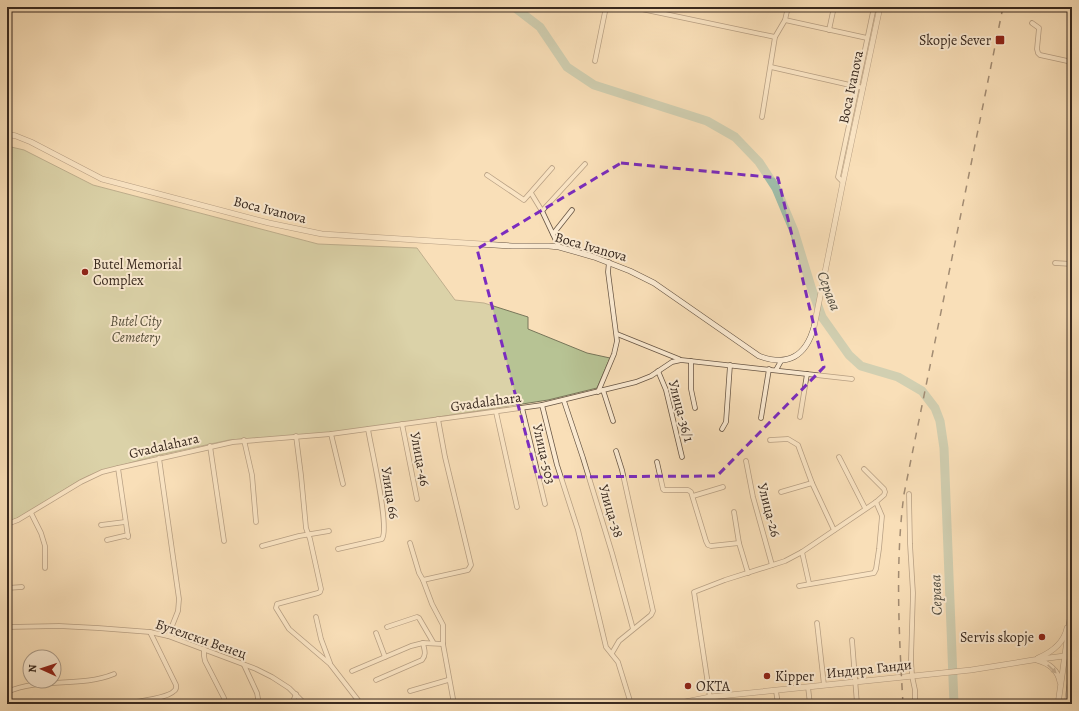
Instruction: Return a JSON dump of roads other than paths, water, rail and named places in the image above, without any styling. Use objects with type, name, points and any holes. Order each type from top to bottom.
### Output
[{"type":"street","points":[[595,61],[606,7]]},
{"type":"street","points":[[632,7],[775,37]]},
{"type":"street","points":[[762,117],[775,37],[785,20],[788,7]]},
{"type":"street","points":[[829,30],[834,7]]},
{"type":"street","points":[[843,182],[838,177],[874,7]]},
{"type":"street","name":"Boca Ivanova","points":[[7,134],[27,140],[102,179],[269,223],[322,234],[559,248],[609,262],[630,270],[654,283],[754,353],[767,359],[781,361],[794,357],[803,351],[811,338],[880,7]]},
{"type":"street","points":[[785,20],[867,38]]},
{"type":"street","points":[[1032,23],[1039,28],[1038,53],[1044,56],[1072,62]]},
{"type":"street","points":[[771,67],[863,88]]},
{"type":"street","points":[[542,211],[585,164]]},
{"type":"street","points":[[487,175],[524,200],[552,168]]},
{"type":"street","points":[[531,193],[542,211],[559,248]]},
{"type":"street","points":[[553,234],[572,210]]},
{"type":"street","points":[[609,262],[608,272],[617,334],[614,354],[601,391],[613,421]]},
{"type":"street","points":[[1055,263],[1072,264]]},
{"type":"street","points":[[617,334],[681,360]]},
{"type":"street","name":"Gvadalahara","points":[[7,524],[31,513],[81,482],[102,472],[159,458],[244,440],[331,434],[542,405],[636,382],[651,376],[672,362],[681,360],[852,379]]},
{"type":"street","points":[[691,361],[691,389],[695,408]]},
{"type":"street","points":[[776,370],[781,361]]},
{"type":"street","points":[[722,428],[726,422],[730,365]]},
{"type":"street","points":[[761,418],[769,369]]},
{"type":"street","name":"Улица-36/1","points":[[658,371],[666,390],[682,457]]},
{"type":"street","points":[[800,417],[807,374]]},
{"type":"street","name":"Улица-38","points":[[564,400],[588,472],[633,629]]},
{"type":"street","points":[[542,405],[557,465],[578,530],[606,647],[618,662],[631,704]]},
{"type":"street","name":"Улица-503","points":[[522,408],[545,504]]},
{"type":"street","points":[[496,412],[517,507]]},
{"type":"street","points":[[423,580],[468,570],[471,565],[445,457],[438,419]]},
{"type":"street","name":"Улица-46","points":[[402,424],[417,499]]},
{"type":"street","name":"Улица 66","points":[[338,549],[382,539],[384,536],[384,516],[368,429]]},
{"type":"street","points":[[331,434],[343,484]]},
{"type":"street","points":[[296,436],[308,534],[321,584],[320,592],[277,604],[276,608],[289,629],[330,664],[361,704]]},
{"type":"street","points":[[244,440],[252,480],[256,522]]},
{"type":"street","points":[[770,440],[788,440],[798,445],[812,483],[834,530]]},
{"type":"street","points":[[210,446],[224,541]]},
{"type":"street","points":[[612,653],[619,641],[651,615],[653,611],[622,470],[616,451]]},
{"type":"street","points":[[839,457],[865,508]]},
{"type":"street","points":[[159,458],[179,600],[178,611],[168,636]]},
{"type":"street","name":"Улица-26","points":[[746,461],[753,498],[772,565]]},
{"type":"street","points":[[657,462],[664,490],[688,490],[691,492],[707,544],[711,546],[739,543]]},
{"type":"street","name":"Gvadalahara","points":[[107,540],[128,536],[118,468]]},
{"type":"street","points":[[711,704],[694,592],[786,561],[802,552],[876,502],[884,495],[884,489],[864,469]]},
{"type":"street","points":[[781,492],[812,483]]},
{"type":"street","points":[[693,496],[723,487]]},
{"type":"street","points":[[909,494],[913,593],[911,647],[915,704]]},
{"type":"street","points":[[799,586],[809,583],[874,573],[878,556],[882,516],[876,502]]},
{"type":"street","points":[[734,512],[738,528],[739,543],[748,573]]},
{"type":"street","points":[[31,513],[45,546],[45,568]]},
{"type":"street","points":[[102,525],[126,522]]},
{"type":"street","points":[[262,546],[308,534],[329,531]]},
{"type":"street","points":[[410,543],[416,565],[432,604],[441,620],[448,680],[454,704]]},
{"type":"street","points":[[802,552],[809,583]]},
{"type":"street","points":[[7,588],[22,587]]},
{"type":"street","points":[[1058,704],[1066,656],[1072,605]]},
{"type":"street","points":[[1033,660],[1052,651],[1063,639],[1071,612]]},
{"type":"street","points":[[316,617],[321,639],[330,664]]},
{"type":"street","points":[[387,627],[420,618],[433,642]]},
{"type":"street","points":[[817,623],[824,685]]},
{"type":"street","name":"Бутелски Венец","points":[[7,627],[59,626],[150,632],[168,636],[272,677],[289,688],[304,704]]},
{"type":"street","points":[[121,704],[168,695],[175,691],[176,685],[150,632]]},
{"type":"street","points":[[376,633],[385,657]]},
{"type":"street","points":[[852,640],[857,704]]},
{"type":"street","points":[[352,672],[385,657],[422,643],[433,642],[443,644]]},
{"type":"street","points":[[376,680],[422,660],[425,653],[422,643]]},
{"type":"street","points":[[204,649],[204,656],[224,698],[224,704]]},
{"type":"street","name":"Индира Ганди","points":[[675,704],[710,697],[946,673],[1072,655]]},
{"type":"street","points":[[1033,660],[1049,665],[1055,671],[1059,679],[1060,687]]},
{"type":"street","points":[[244,665],[257,693],[259,704]]},
{"type":"street","points":[[1067,704],[1072,670]]},
{"type":"street","points":[[7,692],[38,684],[98,680],[114,674]]},
{"type":"street","points":[[410,692],[448,680]]},
{"type":"street","points":[[1068,698],[1072,686]]},
{"type":"street","points":[[808,687],[810,704]]},
{"type":"street","points":[[776,691],[778,704]]},
{"type":"street","points":[[292,704],[296,694]]},
{"type":"waterway","name":"Серава","points":[[514,7],[540,27],[567,67],[594,85],[707,121],[735,137],[759,162],[776,188],[794,231],[822,317],[849,355],[861,366],[898,377],[922,391],[935,408],[940,421],[944,448],[954,704]]},
{"type":"railway","points":[[903,704],[899,625],[899,546],[904,494],[1003,7]]},
{"type":"place","name":"Skopje Sever","points":[[1000,40]]},
{"type":"place","name":"Butel Memorial Complex","points":[[85,272]]},
{"type":"place","name":"Servis skopje","points":[[1042,637]]},
{"type":"place","name":"Kipper","points":[[767,676]]},
{"type":"place","name":"OKTA","points":[[688,686]]},
{"type":"park label","name":"Butel City Cemetery","points":[[136,330]]}]
